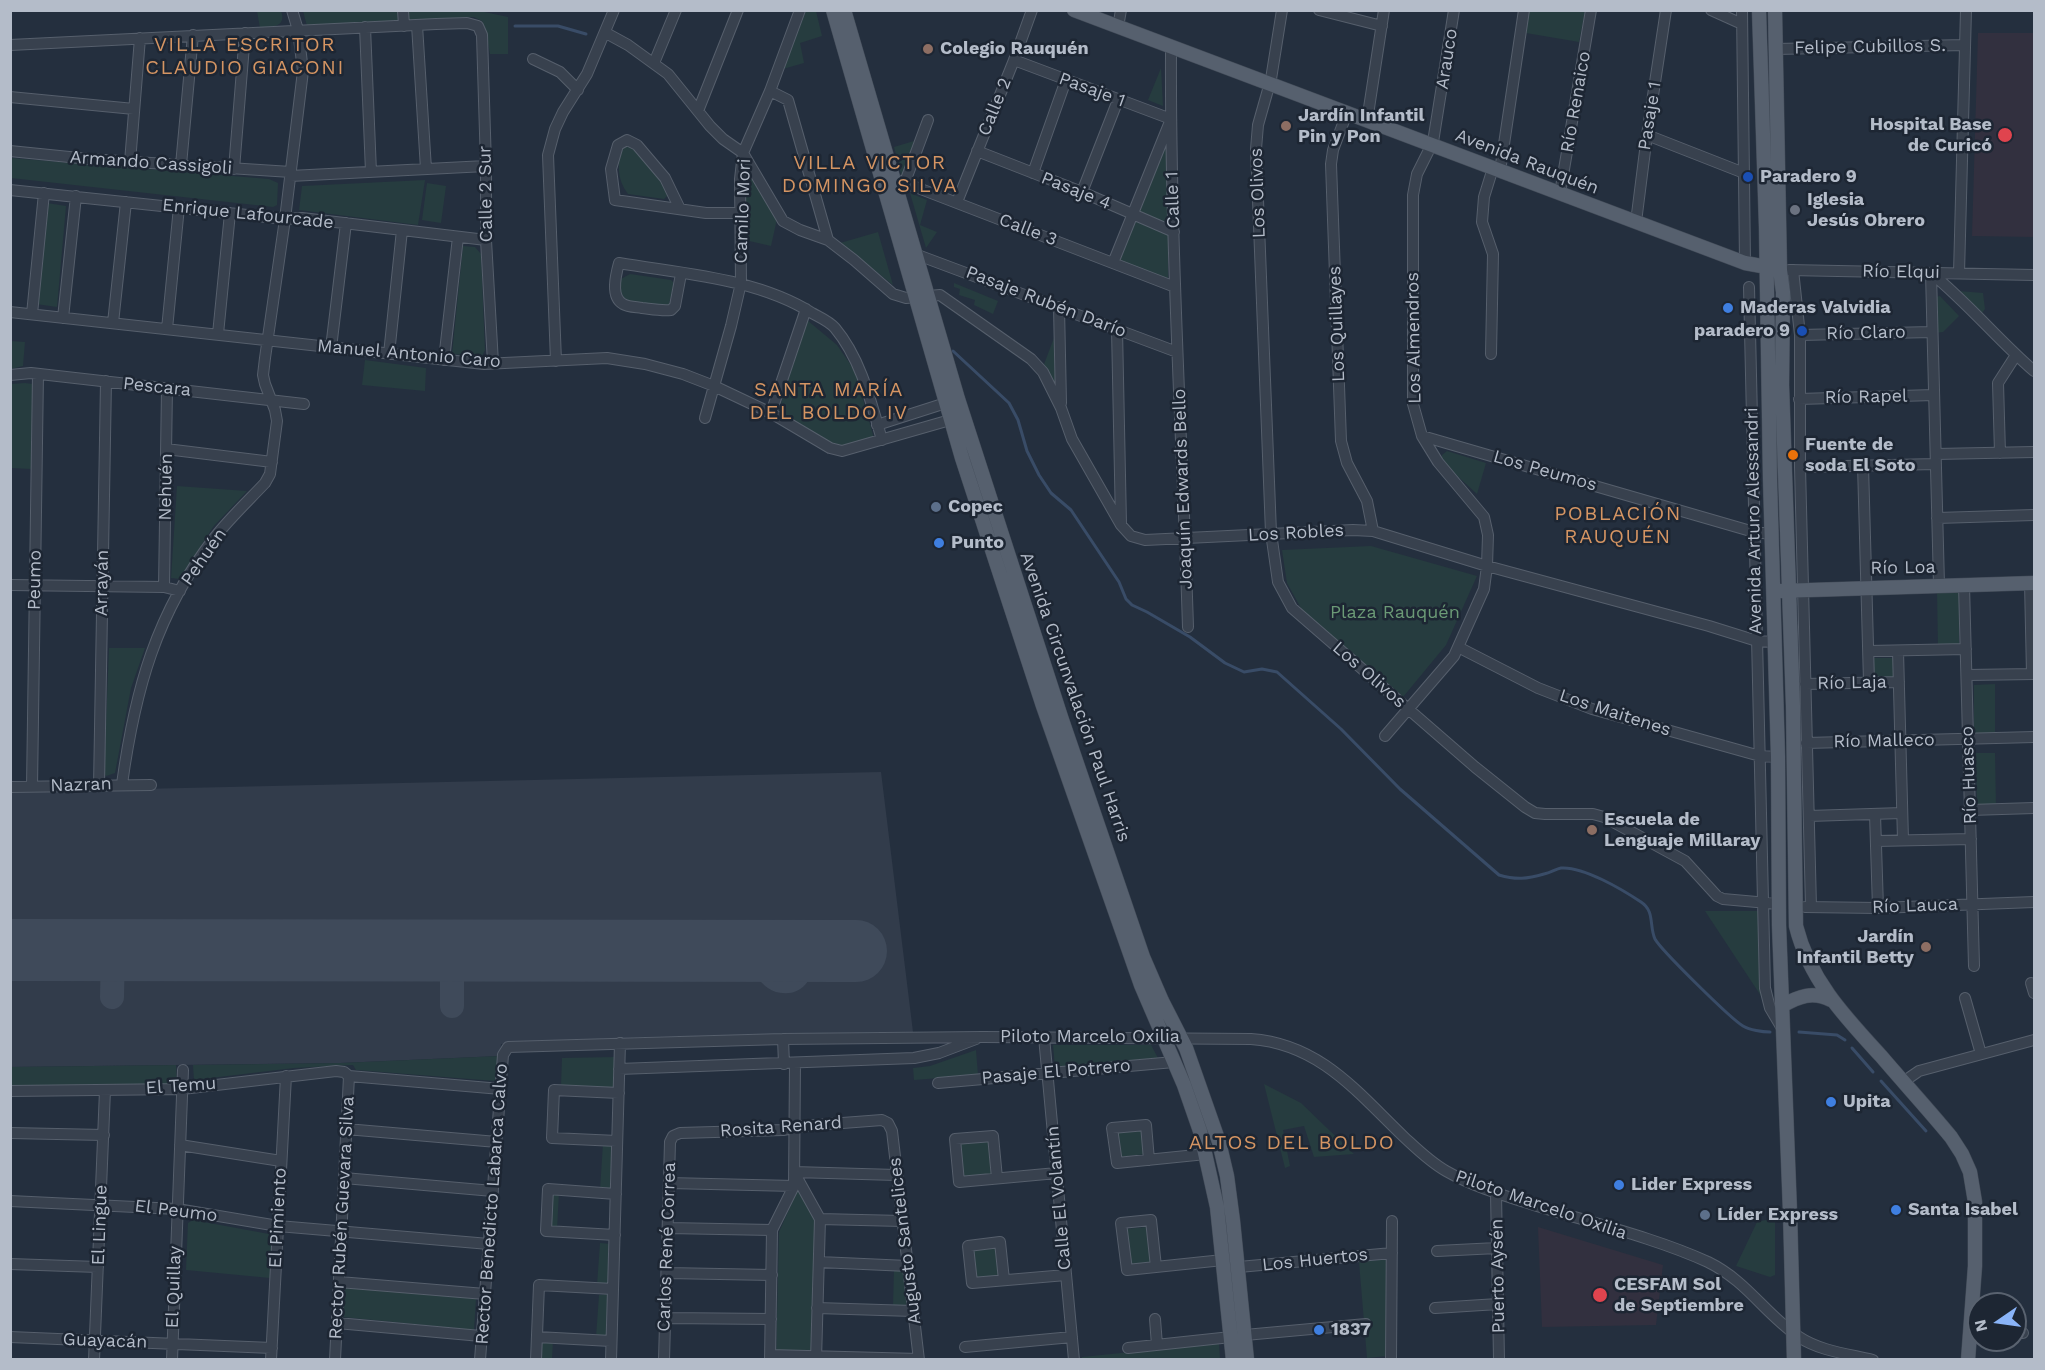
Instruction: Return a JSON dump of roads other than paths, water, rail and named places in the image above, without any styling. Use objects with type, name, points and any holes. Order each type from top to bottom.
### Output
[{"type":"main road","name":"Avenida Circunvalación Paul Harris","points":[[833,10],[893,178],[921,297],[952,401],[1140,948],[1158,993],[1182,1038],[1213,1120],[1229,1190],[1239,1267],[1238,1336],[1233,1359]]},
{"type":"main road","name":"Avenida Circunvalación Paul Harris","points":[[844,10],[915,254],[921,297]]},
{"type":"main road","name":"Avenida Rauquén","points":[[1074,10],[1745,263],[1780,269]]},
{"type":"main road","name":"Avenida Arturo Alessandri","points":[[1759,10],[1783,292],[1782,385],[1795,589],[1793,706],[1796,926]]},
{"type":"main road","name":"Avenida Arturo Alessandri","points":[[1775,10],[1780,269],[1772,534],[1779,904],[1794,1359]]},
{"type":"main road","name":"Avenida Circunvalación Paul Harris","points":[[958,418],[966,468],[1043,706],[1135,967],[1192,1107],[1206,1154],[1217,1207],[1223,1260],[1238,1336],[1247,1359]]},
{"type":"main road","name":"Río Loa","points":[[1773,591],[2032,583]]},
{"type":"main road","points":[[1779,904],[1796,926],[1808,964],[1831,1000],[1951,1137],[1962,1154],[1970,1172],[1975,1202],[1975,1292]]},
{"type":"main road","points":[[1782,1006],[1806,995],[1820,995],[1831,1000]]},
{"type":"street","name":"Pehuén","points":[[122,784],[129,737],[144,674],[164,623],[180,591],[216,537],[265,483],[270,474],[277,422],[263,375],[303,71],[298,30],[292,10]]},
{"type":"street","points":[[403,10],[404,26]]},
{"type":"street","points":[[556,361],[548,155],[555,129],[578,90],[606,33],[614,10]]},
{"type":"street","points":[[654,63],[676,10]]},
{"type":"street","points":[[698,111],[738,10]]},
{"type":"street","name":"Camilo Mori","points":[[705,418],[741,283],[740,179],[743,153],[770,91],[800,10]]},
{"type":"street","name":"Calle 2","points":[[957,202],[1032,10]]},
{"type":"street","points":[[1118,27],[1121,10]]},
{"type":"street","name":"Los Olivos","points":[[1282,10],[1269,84],[1258,125],[1256,149],[1271,534],[1278,582],[1292,608],[1474,766],[1525,807],[1535,813],[1593,814],[1604,817],[1685,861],[1717,896],[1723,899],[1779,904]]},
{"type":"street","points":[[1319,10],[1382,26]]},
{"type":"street","points":[[1366,121],[1384,10]]},
{"type":"street","name":"Arauco","points":[[1433,144],[1454,10]]},
{"type":"street","points":[[1491,354],[1493,254],[1482,222],[1484,197],[1496,169],[1524,10]]},
{"type":"street","name":"Río Renaico","points":[[1560,194],[1591,10]]},
{"type":"street","name":"Pasaje 1","points":[[1636,222],[1666,10]]},
{"type":"street","points":[[1711,10],[1742,24]]},
{"type":"street","points":[[1742,10],[1745,263]]},
{"type":"street","points":[[1959,273],[1966,10]]},
{"type":"street","name":"Calle 2 Sur","points":[[417,25],[467,23],[478,26],[482,35],[486,240],[493,363]]},
{"type":"street","points":[[10,45],[417,25],[426,169]]},
{"type":"street","points":[[365,27],[371,172]]},
{"type":"street","points":[[234,169],[245,33]]},
{"type":"street","points":[[606,33],[668,74],[723,139],[743,153]]},
{"type":"street","points":[[181,165],[193,35]]},
{"type":"street","points":[[130,162],[140,38]]},
{"type":"street","name":"Felipe Cubillos S.","points":[[1776,49],[1965,45]]},
{"type":"street","name":"Calle 1","points":[[1172,47],[1171,119],[1177,352]]},
{"type":"street","points":[[533,59],[560,72],[578,90]]},
{"type":"street","name":"Pasaje 1","points":[[1014,60],[1171,119]]},
{"type":"street","points":[[1033,173],[1066,80]]},
{"type":"street","points":[[770,91],[789,100],[828,240]]},
{"type":"street","points":[[10,97],[134,109]]},
{"type":"street","points":[[1082,192],[1118,100]]},
{"type":"street","name":"Los Quillayes","points":[[1347,113],[1333,150],[1331,164],[1341,441],[1347,463],[1367,501],[1373,531]]},
{"type":"street","points":[[1113,263],[1171,119]]},
{"type":"street","points":[[893,178],[928,120]]},
{"type":"street","points":[[1647,135],[1744,173]]},
{"type":"street","points":[[680,209],[665,178],[637,145],[630,140],[618,145],[613,158],[611,178],[615,200],[706,213],[741,213]]},
{"type":"street","name":"Los Almendros","points":[[1385,736],[1454,656],[1484,589],[1487,566],[1488,535],[1484,517],[1438,462],[1422,436],[1413,404],[1413,195],[1417,174],[1433,144]]},
{"type":"street","name":"Armando Cassigoli","points":[[10,151],[290,174],[486,166]]},
{"type":"street","name":"Pasaje 4","points":[[977,152],[1082,192],[1174,232]]},
{"type":"street","name":"Los Robles","points":[[743,153],[783,221],[828,240],[893,294],[906,298],[940,295],[1031,359],[1043,372],[1061,408],[1072,439],[1121,525],[1131,536],[1140,540],[1373,531],[1487,566],[1757,641],[1775,642]]},
{"type":"street","name":"Calle 3","points":[[893,178],[1175,287]]},
{"type":"street","name":"Enrique Lafourcade","points":[[10,190],[285,219],[302,218],[486,240]]},
{"type":"street","points":[[32,314],[44,193]]},
{"type":"street","points":[[63,318],[76,196]]},
{"type":"street","points":[[113,323],[126,202]]},
{"type":"street","points":[[167,329],[179,207]]},
{"type":"street","points":[[218,334],[230,213]]},
{"type":"street","points":[[332,348],[346,223]]},
{"type":"street","points":[[388,354],[402,230]]},
{"type":"street","points":[[444,360],[458,237]]},
{"type":"street","name":"Pasaje Rubén Darío","points":[[915,254],[1177,352]]},
{"type":"street","points":[[681,274],[673,308],[664,311],[628,306],[620,303],[616,293],[619,263],[741,283],[772,292],[806,309],[833,326],[854,355],[882,441]]},
{"type":"street","name":"Río Elqui","points":[[1780,269],[2034,275]]},
{"type":"street","name":"Avenida Arturo Alessandri","points":[[1780,269],[1800,335],[1800,467],[1795,589],[1805,684],[1811,907]]},
{"type":"street","points":[[1931,273],[1939,585]]},
{"type":"street","points":[[1931,273],[1949,287],[2016,356],[2034,371]]},
{"type":"street","name":"Avenida Arturo Alessandri","points":[[1749,287],[1765,988],[1770,1008],[1783,1030]]},
{"type":"street","points":[[1059,308],[1061,408]]},
{"type":"street","points":[[771,413],[806,309]]},
{"type":"street","name":"Manuel Antonio Caro","points":[[10,312],[444,360],[493,363],[607,358],[645,364],[683,374],[714,386],[771,413],[836,450],[848,451],[958,418]]},
{"type":"street","points":[[1117,329],[1121,525]]},
{"type":"street","name":"Río Claro","points":[[1800,335],[1932,332]]},
{"type":"street","name":"Joaquín Edwards Bello","points":[[1177,352],[1188,627]]},
{"type":"street","points":[[2000,453],[1998,383],[2016,356]]},
{"type":"street","name":"Pescara","points":[[10,375],[24,372],[304,404]]},
{"type":"street","name":"Peumo","points":[[32,787],[38,374]]},
{"type":"street","name":"Arrayán","points":[[99,786],[106,381]]},
{"type":"street","name":"Nehuén","points":[[164,587],[167,388]]},
{"type":"street","name":"Río Rapel","points":[[1799,399],[1934,395]]},
{"type":"street","points":[[877,425],[952,401]]},
{"type":"street","name":"Los Peumos","points":[[1422,436],[1754,532],[1772,534]]},
{"type":"street","points":[[166,449],[272,462]]},
{"type":"street","points":[[1800,467],[1863,465],[2034,452]]},
{"type":"street","points":[[1863,465],[1869,682]]},
{"type":"street","points":[[1937,518],[2034,515]]},
{"type":"street","points":[[1966,675],[2033,674],[2032,583]]},
{"type":"street","points":[[10,585],[164,587],[180,591]]},
{"type":"street","name":"Río Huasco","points":[[1964,585],[1974,966]]},
{"type":"street","name":"Los Maitenes","points":[[1458,647],[1538,688],[1592,709],[1760,756],[1778,757]]},
{"type":"street","points":[[1869,651],[1966,649]]},
{"type":"street","points":[[1898,651],[1903,840]]},
{"type":"street","name":"Río Laja","points":[[1805,684],[1899,682]]},
{"type":"street","name":"Río Malleco","points":[[1807,746],[1968,742],[2034,737]]},
{"type":"street","name":"Río Malleco","points":[[1968,742],[2034,744]]},
{"type":"street","name":"Nazran","points":[[10,787],[151,785]]},
{"type":"street","points":[[1970,810],[2034,808]]},
{"type":"street","points":[[1809,816],[1902,813]]},
{"type":"street","points":[[1875,814],[1878,908]]},
{"type":"street","points":[[1876,841],[1971,839]]},
{"type":"street","name":"Río Lauca","points":[[1796,906],[1878,908],[2034,902]]},
{"type":"street","points":[[1965,998],[1981,1054]]},
{"type":"street","name":"Piloto Marcelo Oxilia","points":[[506,1048],[513,1045],[983,1036],[1182,1038],[1279,1042],[1301,1050],[1335,1072],[1431,1161],[1457,1177],[1496,1193],[1653,1242],[1708,1263],[1740,1282],[1793,1332],[1821,1347],[1870,1359]]},
{"type":"street","name":"Piloto Marcelo Oxilia","points":[[619,1069],[914,1058],[939,1053],[983,1036]]},
{"type":"street","name":"Calle El Volantín","points":[[1044,1037],[1074,1359]]},
{"type":"street","points":[[783,1039],[784,1064]]},
{"type":"street","points":[[1903,1082],[1919,1071],[2034,1040]]},
{"type":"street","points":[[611,1359],[620,1043]]},
{"type":"street","name":"Rector Benedicto Labarca Calvo","points":[[480,1359],[503,1055],[506,1048]]},
{"type":"street","name":"Pasaje El Potrero","points":[[938,1083],[1174,1062]]},
{"type":"street","points":[[795,1064],[794,1186],[772,1230],[770,1357],[919,1359]]},
{"type":"street","name":"El Quillay","points":[[171,1359],[183,1070]]},
{"type":"street","name":"El Temu","points":[[10,1091],[182,1089],[336,1071],[344,1072],[349,1076],[501,1089]]},
{"type":"street","name":"El Pimiento","points":[[271,1359],[286,1076]]},
{"type":"street","name":"Rector Rubén Guevara Silva","points":[[335,1359],[349,1076]]},
{"type":"street","name":"El Lingue","points":[[94,1359],[105,1090]]},
{"type":"street","points":[[617,1141],[552,1138],[554,1090],[619,1093]]},
{"type":"street","name":"Rosita Renard","points":[[673,1136],[680,1133],[794,1128],[882,1120],[888,1123]]},
{"type":"street","name":"Augusto Santelices","points":[[888,1123],[892,1131],[919,1359]]},
{"type":"street","points":[[1149,1160],[1146,1125],[1112,1128],[1117,1163],[1149,1160],[1206,1154]]},
{"type":"street","points":[[346,1129],[497,1142]]},
{"type":"street","points":[[10,1133],[104,1135]]},
{"type":"street","name":"Carlos René Correa","points":[[664,1359],[670,1142],[673,1136]]},
{"type":"street","points":[[997,1178],[993,1136],[955,1139],[960,1182],[1057,1173]]},
{"type":"street","points":[[180,1145],[281,1161]]},
{"type":"street","points":[[794,1172],[896,1175]]},
{"type":"street","points":[[794,1172],[820,1219],[816,1359]]},
{"type":"street","points":[[344,1178],[493,1191]]},
{"type":"street","points":[[669,1183],[794,1186]]},
{"type":"street","points":[[615,1235],[546,1231],[548,1189],[616,1194]]},
{"type":"street","name":"Puerto Aysén","points":[[1496,1193],[1499,1359]]},
{"type":"street","name":"El Peumo","points":[[10,1201],[177,1209],[278,1226],[489,1244]]},
{"type":"street","points":[[820,1219],[902,1221]]},
{"type":"street","points":[[1156,1267],[1151,1220],[1121,1223],[1127,1270],[1156,1267],[1223,1260]]},
{"type":"street","points":[[1391,1359],[1392,1221]]},
{"type":"street","points":[[668,1228],[772,1230]]},
{"type":"street","points":[[1004,1280],[1000,1242],[968,1246],[972,1283],[1066,1275]]},
{"type":"street","points":[[1437,1251],[1497,1248]]},
{"type":"street","name":"Los Huertos","points":[[1239,1267],[1392,1252]]},
{"type":"street","points":[[819,1262],[908,1266]]},
{"type":"street","points":[[10,1264],[98,1267]]},
{"type":"street","points":[[667,1273],[772,1275]]},
{"type":"street","points":[[339,1282],[485,1294]]},
{"type":"street","points":[[536,1359],[539,1285],[613,1290]]},
{"type":"street","points":[[1435,1308],[1498,1304]]},
{"type":"street","points":[[818,1308],[913,1311]]},
{"type":"street","points":[[665,1318],[771,1319]]},
{"type":"street","points":[[1155,1319],[1157,1345]]},
{"type":"street","points":[[337,1323],[482,1336]]},
{"type":"street","points":[[1128,1348],[1366,1324]]},
{"type":"street","name":"Guayacán","points":[[10,1337],[272,1348]]},
{"type":"street","points":[[537,1337],[611,1341]]},
{"type":"street","points":[[965,1347],[1072,1337]]},
{"type":"waterway","points":[[515,26],[558,26],[586,34]]},
{"type":"waterway","points":[[953,351],[1009,403],[1018,420],[1027,451],[1039,475],[1051,493],[1071,510],[1119,582],[1126,599],[1132,605],[1190,637],[1225,663],[1244,672],[1262,669],[1277,672],[1341,729],[1400,789],[1499,875],[1527,878],[1561,868],[1570,868],[1603,880],[1641,902],[1650,914],[1655,939],[1682,970],[1743,1026],[1770,1032]]},
{"type":"waterway","points":[[1799,1032],[1837,1035],[1845,1040]]},
{"type":"waterway","points":[[1852,1048],[1873,1072]]},
{"type":"waterway","points":[[1881,1081],[1926,1131]]},
{"type":"place","name":"Colegio Rauquén","points":[[928,49]]},
{"type":"place","name":"Jardín Infantil Pin y Pon","points":[[1286,126]]},
{"type":"place","name":"Hospital Base de Curicó","points":[[2005,135]]},
{"type":"place","name":"Paradero 9","points":[[1748,177]]},
{"type":"place","name":"Iglesia Jesús Obrero","points":[[1795,210]]},
{"type":"place","name":"Maderas Valvidia","points":[[1728,308]]},
{"type":"place","name":"paradero 9","points":[[1802,331]]},
{"type":"place","name":"Fuente de soda El Soto","points":[[1793,455]]},
{"type":"place","name":"Copec","points":[[936,507]]},
{"type":"place","name":"Punto","points":[[939,543]]},
{"type":"place","name":"Escuela de Lenguaje Millaray","points":[[1592,830]]},
{"type":"place","name":"Jardín Infantil Betty","points":[[1926,947]]},
{"type":"place","name":"Upita","points":[[1831,1102]]},
{"type":"place","name":"Lider Express","points":[[1619,1185]]},
{"type":"place","name":"Santa Isabel","points":[[1896,1210]]},
{"type":"place","name":"Líder Express","points":[[1705,1215]]},
{"type":"place","name":"CESFAM Sol de Septiembre","points":[[1600,1295]]},
{"type":"place","name":"1837","points":[[1319,1330]]},
{"type":"district","name":"VILLA ESCRITOR CLAUDIO GIACONI","points":[[245,56]]},
{"type":"district","name":"VILLA VICTOR DOMINGO SILVA","points":[[870,174]]},
{"type":"district","name":"SANTA MARÍA DEL BOLDO IV","points":[[829,402]]},
{"type":"district","name":"POBLACIÓN RAUQUÉN","points":[[1618,526]]},
{"type":"district","name":"ALTOS DEL BOLDO","points":[[1292,1143]]},
{"type":"park label","name":"Plaza Rauquén","points":[[1395,613]]}]
